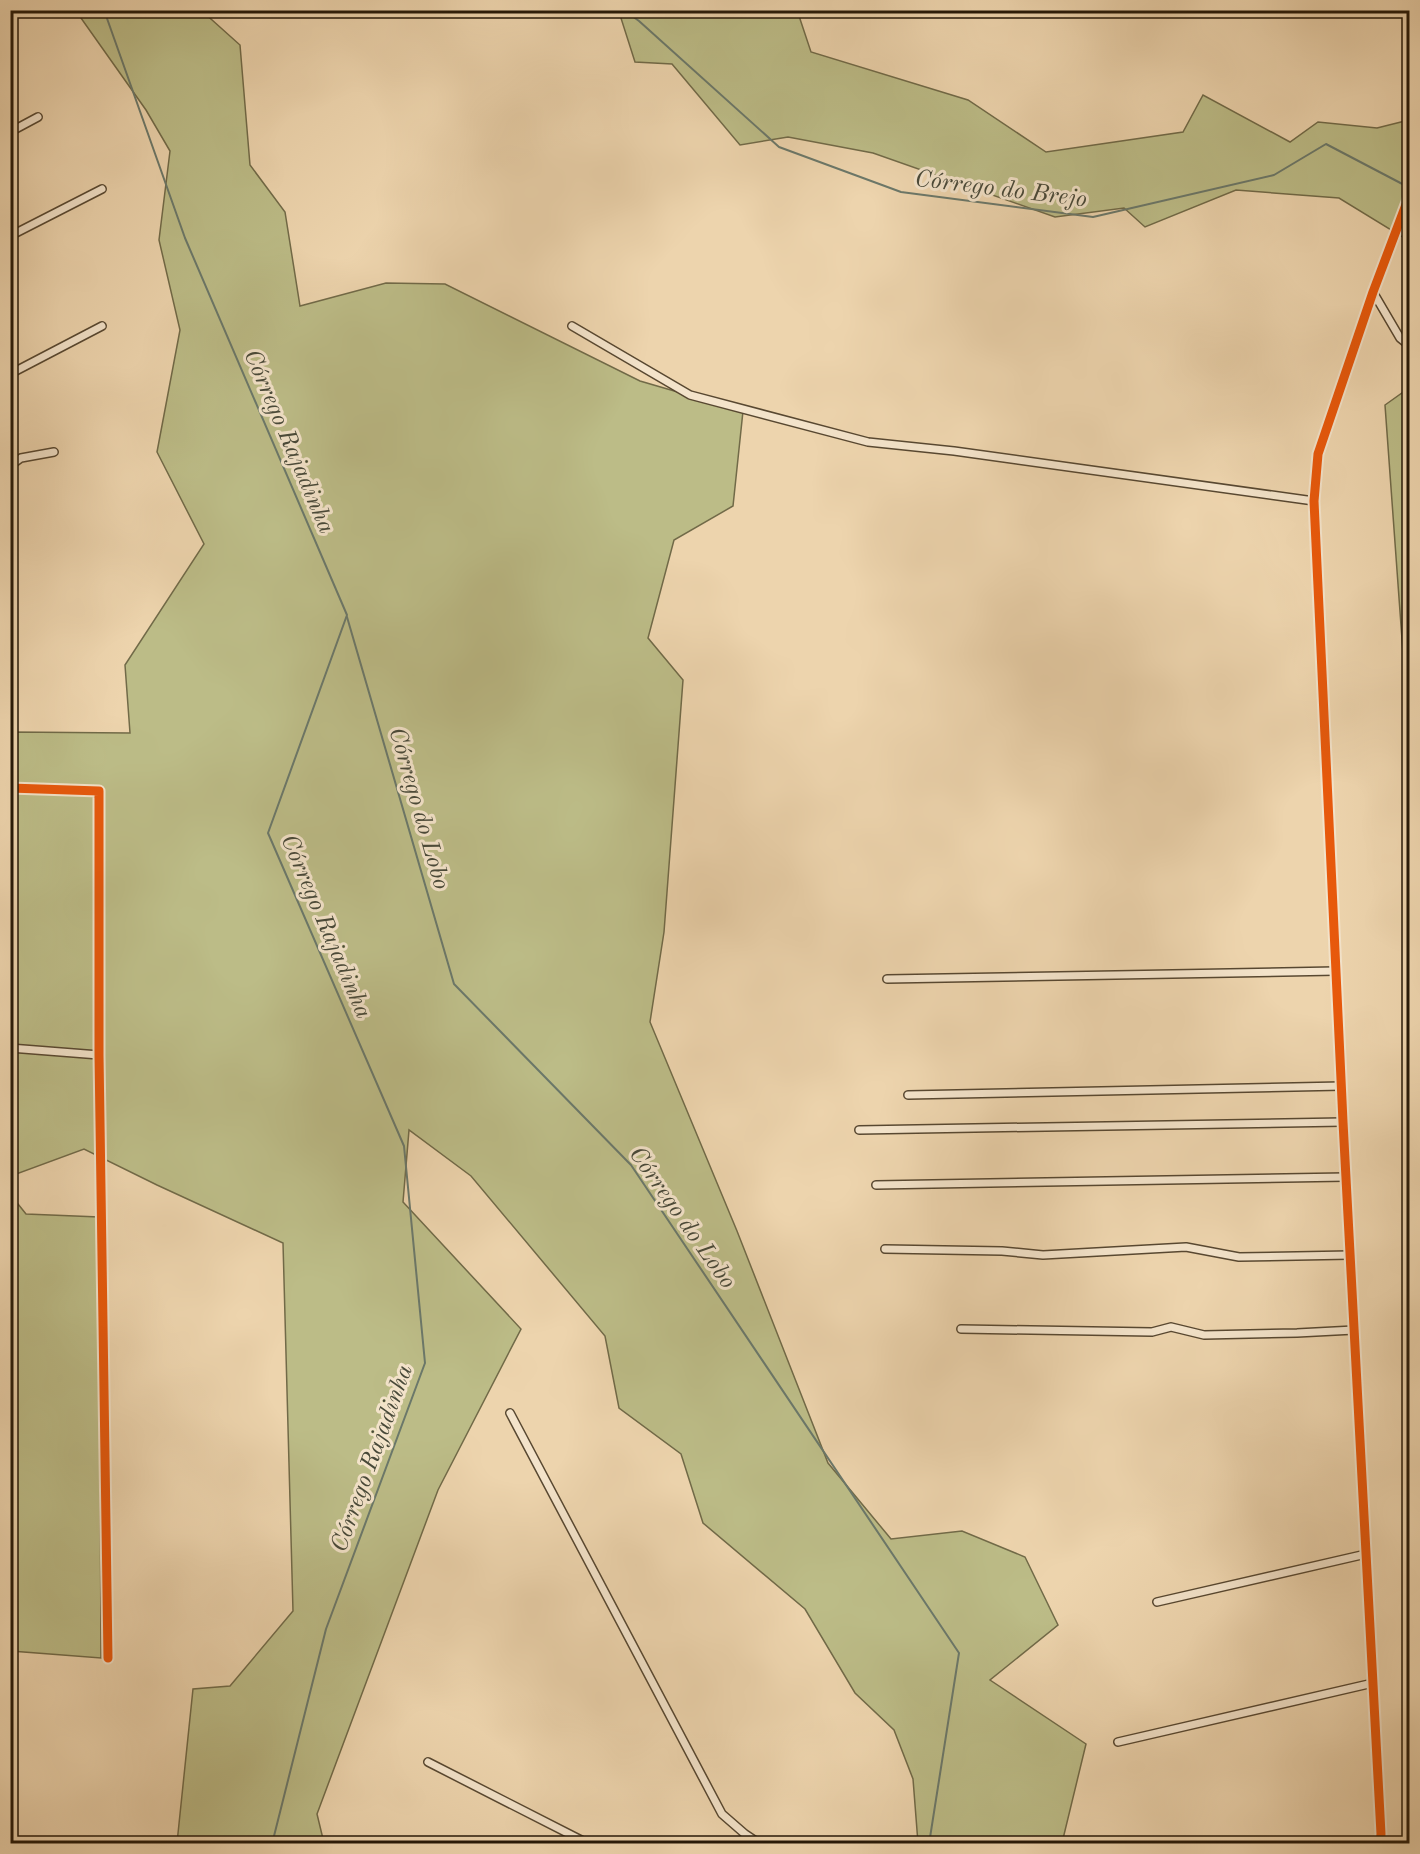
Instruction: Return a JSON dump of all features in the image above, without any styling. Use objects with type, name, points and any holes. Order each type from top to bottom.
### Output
[{"type":"street","points":[[10,132],[38,117]]},
{"type":"street","points":[[10,236],[102,189]]},
{"type":"street","points":[[1380,1844],[1314,501],[1318,454],[1409,194]]},
{"type":"street","points":[[1373,292],[1400,338],[1410,346]]},
{"type":"street","points":[[10,374],[102,326]]},
{"type":"street","points":[[572,326],[690,395],[868,442],[954,451],[1314,501]]},
{"type":"street","points":[[10,466],[21,458],[54,452]]},
{"type":"street","points":[[10,788],[99,791],[99,1055],[108,1658]]},
{"type":"street","points":[[887,979],[1336,971]]},
{"type":"street","points":[[10,1048],[99,1055]]},
{"type":"street","points":[[908,1095],[1342,1086]]},
{"type":"street","points":[[859,1130],[1343,1122]]},
{"type":"street","points":[[876,1185],[1346,1177]]},
{"type":"street","points":[[885,1249],[1002,1251],[1043,1255],[1186,1247],[1239,1257],[1350,1255]]},
{"type":"street","points":[[961,1329],[1152,1332],[1172,1327],[1204,1335],[1354,1330]]},
{"type":"street","points":[[510,1413],[722,1814],[760,1844]]},
{"type":"street","points":[[1157,1602],[1366,1554]]},
{"type":"street","points":[[1118,1742],[1373,1683]]},
{"type":"street","points":[[428,1762],[589,1844]]},
{"type":"green space","points":[[76,11],[202,11],[240,45],[250,165],[285,212],[300,306],[386,283],[445,284],[640,381],[743,411],[733,506],[674,540],[648,638],[683,680],[664,932],[650,1022],[737,1231],[828,1463],[891,1539],[962,1531],[1025,1557],[1058,1625],[990,1680],[1086,1744],[1062,1843],[918,1843],[913,1779],[894,1730],[855,1693],[805,1609],[703,1523],[681,1454],[619,1408],[605,1336],[471,1176],[409,1130],[403,1202],[521,1329],[438,1490],[317,1814],[324,1843],[177,1843],[193,1689],[230,1686],[293,1611],[283,1243],[84,1149],[11,1176],[11,732],[130,733],[125,665],[204,544],[157,452],[180,330],[159,240],[170,151],[146,110]]},
{"type":"green space","points":[[611,11],[794,11],[799,16],[811,52],[968,100],[1046,152],[1183,132],[1203,95],[1290,142],[1318,122],[1377,128],[1409,120],[1409,241],[1339,198],[1236,190],[1145,227],[1124,208],[1055,217],[873,153],[788,137],[740,145],[672,64],[635,62],[620,15]]},
{"type":"green space","points":[[1409,388],[1410,653],[1403,653],[1385,405]]},
{"type":"green space","points":[[10,1194],[26,1214],[99,1217],[101,1658],[11,1651]]},
{"type":"waterway","name":"Córrego Rajadinha","points":[[104,10],[185,238],[347,615],[268,833],[404,1146],[425,1363],[326,1629],[272,1844]]},
{"type":"waterway","name":"Córrego do Brejo","points":[[624,10],[779,147],[901,192],[1093,217],[1274,175],[1326,144],[1410,188]]},
{"type":"waterway","name":"Córrego do Lobo","points":[[347,617],[454,984],[631,1165],[959,1653],[929,1844]]},
{"type":"cycle path","points":[[1380,1844],[1314,501],[1318,454],[1373,292],[1410,194]]},
{"type":"cycle path","points":[[10,788],[99,791],[99,1055],[108,1658]]}]
